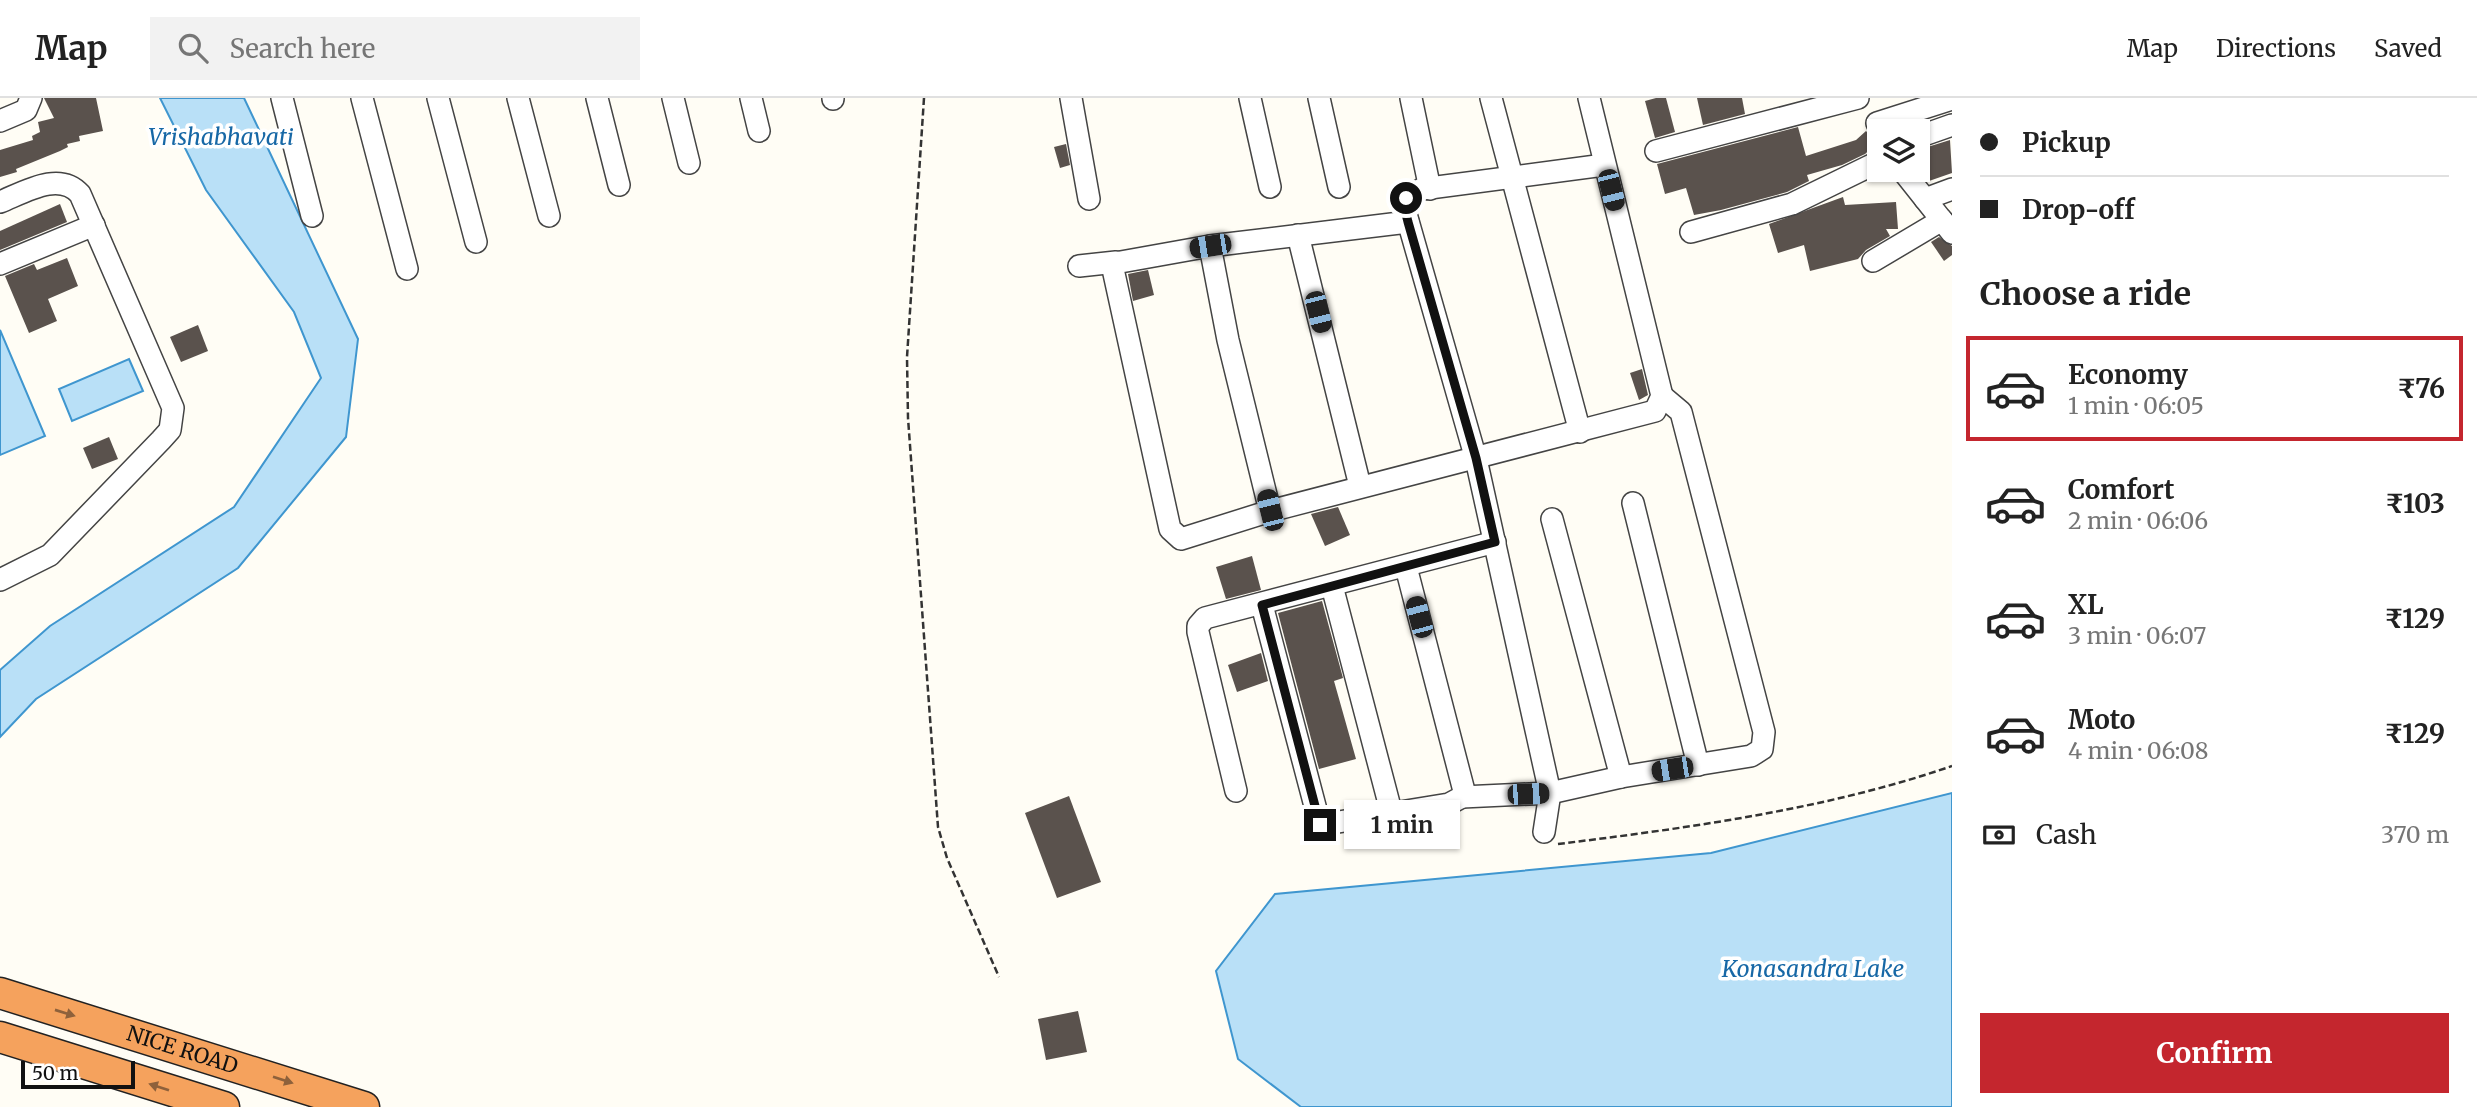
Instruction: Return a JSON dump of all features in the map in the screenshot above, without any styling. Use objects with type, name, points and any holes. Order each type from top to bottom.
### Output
[{"type":"highway","name":"NICE ROAD","points":[[0,993],[364,1107]]},
{"type":"highway","name":"NICE ROAD","points":[[0,1037],[224,1107]]},
{"type":"street","points":[[0,121],[26,110],[31,98]]},
{"type":"street","points":[[282,98],[312,216]]},
{"type":"street","points":[[362,98],[407,269]]},
{"type":"street","points":[[438,98],[477,242]]},
{"type":"street","points":[[518,98],[549,216]]},
{"type":"street","points":[[597,98],[619,185]]},
{"type":"street","points":[[673,98],[689,163]]},
{"type":"street","points":[[751,98],[759,131]]},
{"type":"street","points":[[1071,98],[1090,199]]},
{"type":"street","points":[[1250,98],[1270,187]]},
{"type":"street","points":[[1319,98],[1339,187]]},
{"type":"street","points":[[1411,98],[1430,189]]},
{"type":"street","points":[[1491,98],[1580,432]]},
{"type":"street","points":[[1262,605],[1320,825],[1391,811],[1449,804],[1462,797],[1550,793],[1621,777],[1751,756],[1762,749],[1764,732],[1681,412],[1662,396],[1589,98]]},
{"type":"street","points":[[1656,151],[1858,98]]},
{"type":"street","points":[[1867,98],[1876,119]]},
{"type":"street","points":[[1900,119],[1952,99]]},
{"type":"street","points":[[1930,133],[1952,125]]},
{"type":"street","points":[[1545,832],[1550,793],[1495,542],[1476,458],[1404,206],[1406,198],[1412,193],[1430,189],[1604,165]]},
{"type":"street","points":[[1691,232],[1792,204],[1867,167]]},
{"type":"street","points":[[1873,261],[1947,226],[1911,182]]},
{"type":"street","points":[[0,202],[43,185],[65,184],[79,194],[173,408],[173,420],[161,440],[50,555],[35,566],[0,580]]},
{"type":"street","points":[[1925,200],[1952,189]]},
{"type":"street","points":[[1079,266],[1210,246],[1408,222]]},
{"type":"street","points":[[0,264],[94,225]]},
{"type":"street","points":[[1298,235],[1360,486]]},
{"type":"street","points":[[1210,246],[1228,340],[1270,510]]},
{"type":"street","points":[[1116,262],[1112,269],[1174,535],[1181,540],[1270,510],[1650,414],[1662,396]]},
{"type":"street","points":[[1633,503],[1698,765]]},
{"type":"street","points":[[1552,519],[1621,777]]},
{"type":"street","points":[[1236,791],[1198,626],[1205,618],[1495,542]]},
{"type":"street","points":[[1406,567],[1464,791],[1462,797]]},
{"type":"street","points":[[1332,586],[1391,811]]},
{"type":"path","points":[[924,98],[907,369],[938,827],[947,858],[999,977]]},
{"type":"path","points":[[1545,832],[1549,842],[1554,844],[1707,824],[1795,808],[1952,766]]},
{"type":"water","name":"Vrishabhavati","points":[[160,98],[244,98],[358,339],[346,437],[238,568],[36,699],[0,737],[0,670],[50,626],[234,507],[321,378],[294,312],[206,190]]},
{"type":"water","points":[[0,330],[45,436],[0,455]]},
{"type":"water","points":[[129,359],[143,391],[72,421],[59,389]]},
{"type":"water","name":"Konasandra Lake","points":[[1952,793],[1952,1107],[1301,1107],[1238,1059],[1216,971],[1275,894],[1711,853]]},
{"type":"building","points":[[44,98],[96,98],[103,131],[79,136],[80,141],[67,144],[68,147],[60,151],[16,169],[17,172],[0,177],[0,150],[33,140],[32,136],[40,132],[38,122],[54,118]]},
{"type":"building","points":[[1666,98],[1675,132],[1655,138],[1645,101]]},
{"type":"building","points":[[1697,98],[1742,98],[1745,114],[1703,125]]},
{"type":"building","points":[[1798,127],[1806,156],[1856,140],[1867,132],[1865,154],[1842,165],[1807,175],[1809,181],[1787,192],[1694,215],[1686,188],[1665,194],[1657,164]]},
{"type":"building","points":[[1950,140],[1952,173],[1930,181],[1930,146]]},
{"type":"building","points":[[1066,144],[1070,165],[1060,168],[1054,147]]},
{"type":"building","points":[[1843,197],[1845,205],[1896,202],[1898,229],[1886,229],[1890,236],[1866,250],[1858,259],[1810,271],[1804,245],[1778,253],[1769,224]]},
{"type":"building","points":[[60,204],[67,222],[0,250],[0,231]]},
{"type":"building","points":[[1939,237],[1952,246],[1952,255],[1944,261],[1931,242]]},
{"type":"building","points":[[67,258],[78,286],[48,299],[57,321],[29,333],[5,276],[34,264],[37,270]]},
{"type":"building","points":[[1148,270],[1154,295],[1133,301],[1128,274]]},
{"type":"building","points":[[198,325],[208,351],[181,362],[170,337]]},
{"type":"building","points":[[1642,369],[1648,395],[1639,400],[1630,373]]},
{"type":"building","points":[[109,437],[118,459],[92,469],[83,448]]},
{"type":"building","points":[[1338,507],[1350,535],[1325,546],[1311,514]]},
{"type":"building","points":[[1252,556],[1261,590],[1226,599],[1216,567]]},
{"type":"building","points":[[1322,601],[1343,678],[1334,681],[1356,759],[1319,769],[1278,613]]},
{"type":"building","points":[[1261,653],[1268,681],[1237,692],[1228,665]]},
{"type":"building","points":[[1069,796],[1101,882],[1057,898],[1025,813]]},
{"type":"building","points":[[1078,1011],[1087,1052],[1046,1060],[1038,1019]]},
{"type":"route","points":[[1320,825],[1262,605],[1495,542],[1476,458],[1408,222],[1404,206],[1406,198]]}]
